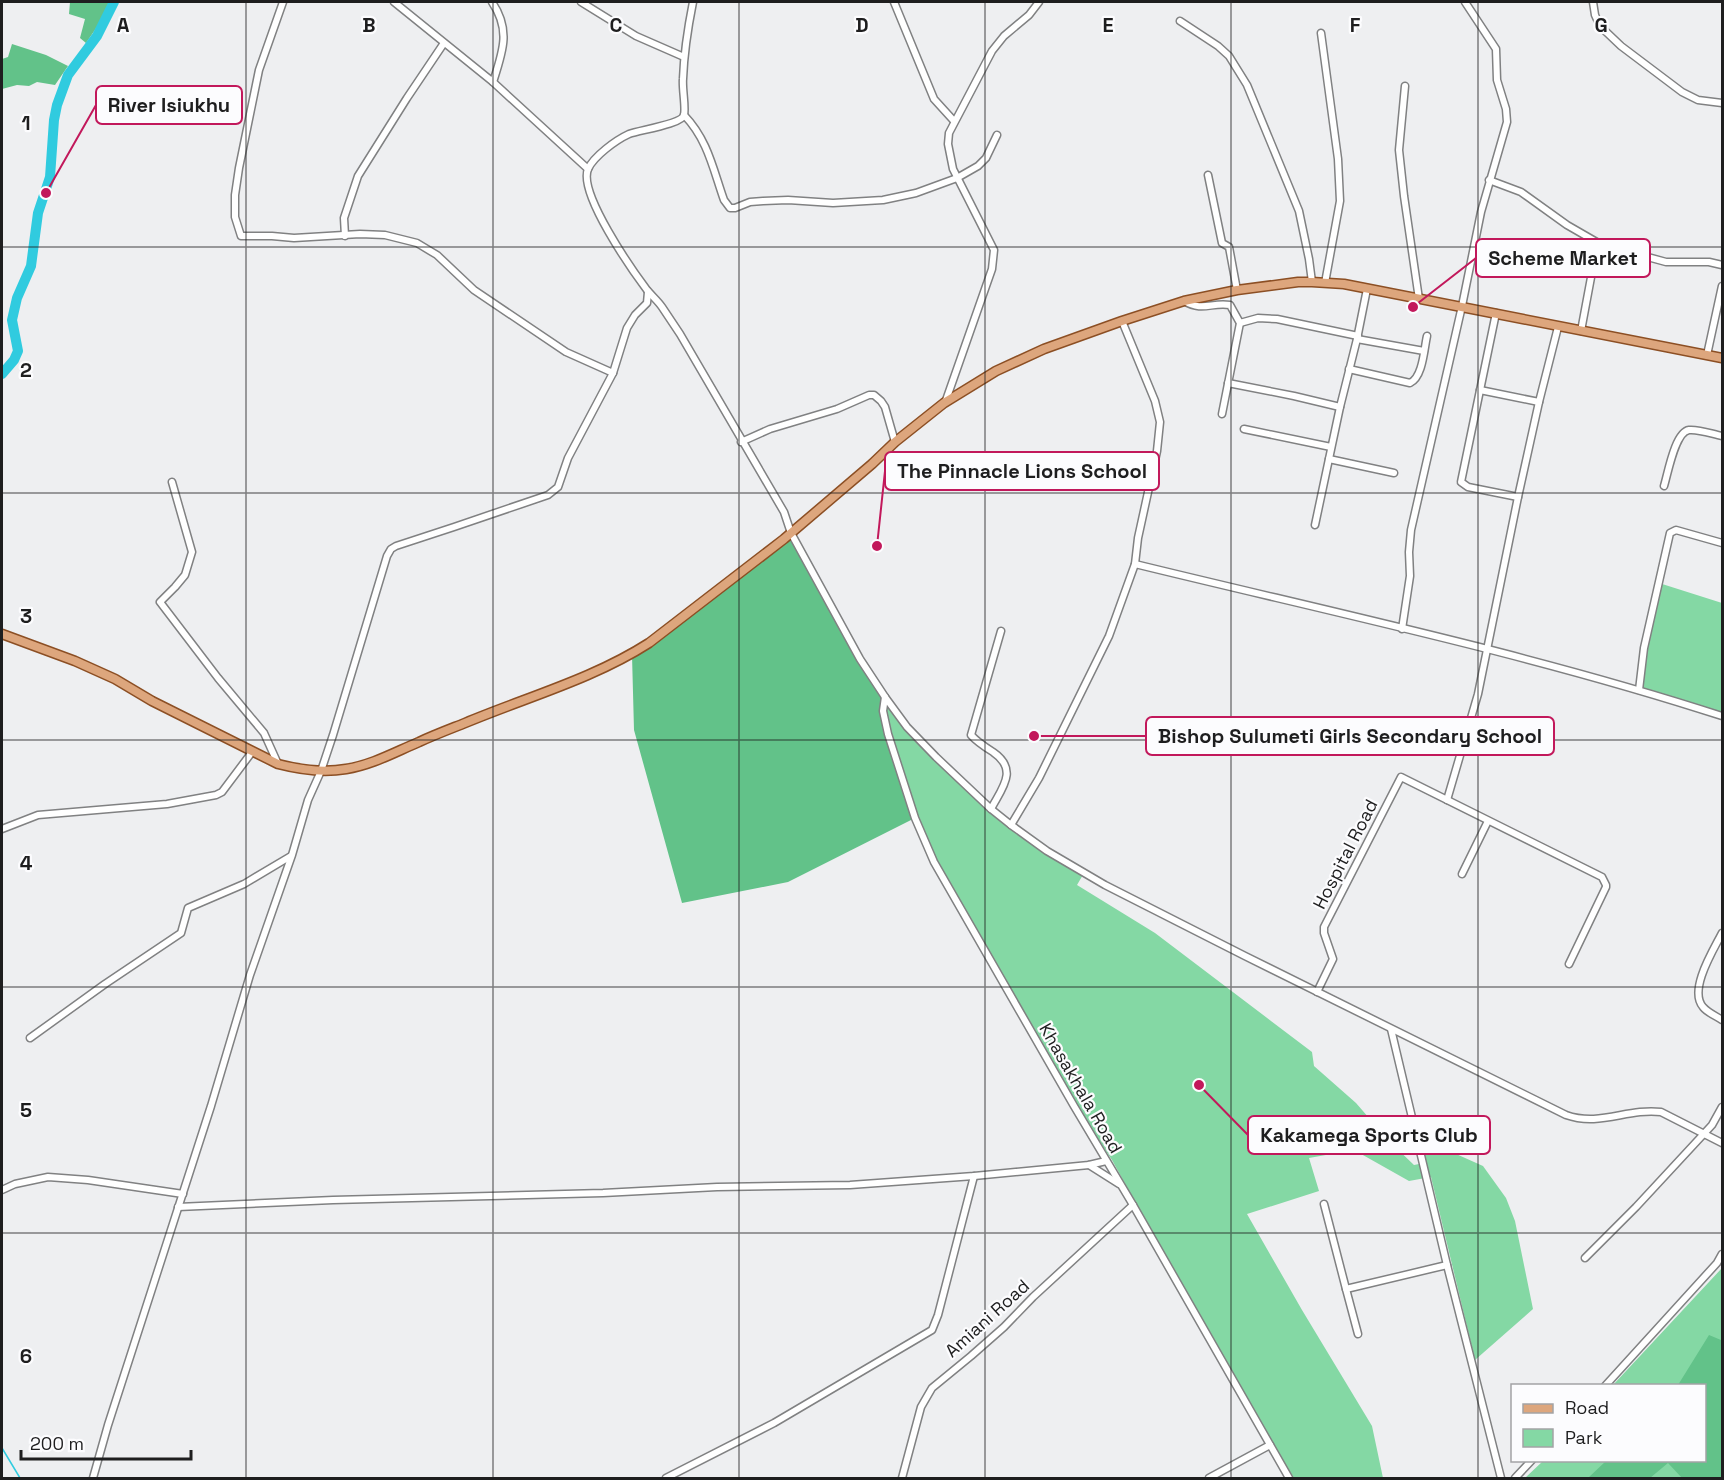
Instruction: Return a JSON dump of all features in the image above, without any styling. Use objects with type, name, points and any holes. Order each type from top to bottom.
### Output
[{"type":"main road","points":[[2,634],[75,661],[115,679],[152,701],[278,764],[300,770],[346,769],[384,758],[505,706],[598,671],[631,654],[650,642],[791,533],[895,442],[945,403],[996,371],[1044,349],[1184,302],[1237,291],[1312,282],[1325,283],[1462,306],[1722,358]]},
{"type":"street","points":[[284,2],[254,90],[235,195],[235,217],[241,236],[294,238],[360,234],[385,235],[417,243],[437,255],[474,290],[567,352],[613,373]]},
{"type":"street","points":[[394,2],[493,82],[588,169]]},
{"type":"street","points":[[492,2],[501,18],[504,31],[493,82]]},
{"type":"street","points":[[581,2],[636,36],[684,57]]},
{"type":"street","points":[[693,2],[682,82],[684,115],[681,120],[645,129],[618,140],[588,169],[587,183],[600,216],[616,246],[680,334],[783,512],[791,533],[860,659],[907,727],[991,809],[1011,825],[1105,885],[1557,1111],[1577,1119],[1597,1120],[1650,1111],[1660,1112],[1722,1143]]},
{"type":"street","points":[[894,2],[934,99],[954,121]]},
{"type":"street","points":[[945,403],[993,269],[994,250],[953,169],[948,144],[949,133],[992,51],[1039,2]]},
{"type":"street","points":[[1402,629],[1410,576],[1411,530],[1462,306],[1480,212],[1507,122],[1506,109],[1497,80],[1496,49],[1465,2]]},
{"type":"street","points":[[1593,2],[1600,26],[1621,46],[1682,92],[1698,100],[1722,103]]},
{"type":"street","points":[[1180,21],[1229,56],[1247,85],[1299,211],[1312,282]]},
{"type":"street","points":[[1321,33],[1338,159],[1340,201],[1325,283]]},
{"type":"street","points":[[345,236],[344,218],[358,176],[444,42]]},
{"type":"street","points":[[1404,86],[1399,150],[1419,299]]},
{"type":"street","points":[[684,115],[706,146],[721,192],[730,208],[763,201],[833,203],[884,200],[916,193],[957,178],[978,166],[986,158],[997,135]]},
{"type":"street","points":[[1208,175],[1222,243],[1230,247],[1237,291]]},
{"type":"street","points":[[1489,180],[1521,192],[1567,225],[1600,244],[1666,262],[1709,262],[1722,265]]},
{"type":"street","points":[[1581,331],[1595,256],[1600,244]]},
{"type":"street","points":[[1707,355],[1722,286]]},
{"type":"street","points":[[1315,525],[1367,289]]},
{"type":"street","points":[[93,1479],[250,975],[292,855],[308,800],[321,771],[389,552],[396,546],[486,517],[556,490],[568,458],[613,373],[627,328],[647,303],[648,292]]},
{"type":"street","points":[[1184,302],[1198,308],[1230,305],[1240,323],[1222,414]]},
{"type":"street","points":[[1496,313],[1461,482],[1468,487],[1518,497]]},
{"type":"street","points":[[1240,323],[1258,318],[1277,319],[1424,351]]},
{"type":"street","points":[[1011,825],[1039,778],[1109,636],[1135,564],[1138,538],[1157,451],[1160,422],[1155,401],[1122,321]]},
{"type":"street","points":[[1558,327],[1518,497],[1478,694],[1447,800],[1602,877],[1606,887],[1569,964]]},
{"type":"street","points":[[1349,369],[1410,383],[1415,381],[1419,374],[1427,336]]},
{"type":"street","points":[[1228,383],[1340,407]]},
{"type":"street","points":[[1480,390],[1539,402]]},
{"type":"street","points":[[741,442],[771,429],[837,410],[861,398],[874,395],[885,407],[895,442]]},
{"type":"street","points":[[1244,429],[1332,447]]},
{"type":"street","points":[[1664,486],[1676,443],[1681,434],[1686,430],[1693,430],[1722,436]]},
{"type":"street","points":[[1329,459],[1394,473]]},
{"type":"street","points":[[171,482],[192,552],[185,575],[160,602],[218,678],[264,733],[278,764]]},
{"type":"street","points":[[1639,690],[1644,648],[1670,533],[1676,530],[1722,543]]},
{"type":"street","points":[[1135,564],[1487,649],[1639,690],[1722,716]]},
{"type":"street","points":[[991,809],[1008,775],[1007,767],[1002,759],[971,735],[1001,632]]},
{"type":"street","name":"Khasakhala Road","points":[[885,697],[883,711],[888,734],[915,818],[934,862],[1289,1479]]},
{"type":"street","points":[[2,829],[38,815],[167,804],[216,795],[222,792],[252,752]]},
{"type":"street","name":"Hospital Road","points":[[1317,992],[1333,959],[1324,927],[1401,777],[1447,800]]},
{"type":"street","points":[[1462,874],[1488,821]]},
{"type":"street","points":[[30,1038],[181,933],[188,908],[243,884],[292,855]]},
{"type":"street","points":[[1722,933],[1699,984],[1698,996],[1702,1006],[1722,1020]]},
{"type":"street","points":[[1391,1029],[1501,1479]]},
{"type":"street","points":[[1585,1258],[1712,1125],[1722,1107]]},
{"type":"street","points":[[178,1207],[717,1187],[850,1185],[974,1176],[1089,1165],[1106,1161]]},
{"type":"street","points":[[1089,1165],[1121,1185]]},
{"type":"street","points":[[666,1479],[774,1423],[932,1330],[941,1304],[974,1176]]},
{"type":"street","points":[[2,1190],[15,1184],[48,1177],[88,1180],[183,1194]]},
{"type":"street","points":[[1324,1204],[1358,1334]]},
{"type":"street","name":"Amiani Road","points":[[902,1479],[921,1407],[932,1388],[1004,1327],[1033,1297],[1133,1205]]},
{"type":"street","points":[[1607,1384],[1717,1263],[1722,1254]]},
{"type":"street","points":[[1346,1289],[1447,1265]]},
{"type":"street","points":[[1209,1479],[1270,1445]]},
{"type":"street","points":[[1515,1479],[1531,1462]]},
{"type":"green space","points":[[70,2],[109,2],[101,21],[86,43],[80,38],[85,19],[69,14]]},
{"type":"green space","points":[[12,44],[46,55],[68,66],[55,85],[37,82],[29,86],[17,85],[2,89],[2,59],[8,57]]},
{"type":"green space","points":[[791,534],[882,697],[915,818],[788,882],[682,903],[634,730],[632,655]]},
{"type":"green space","points":[[1659,583],[1722,603],[1722,717],[1639,690]]},
{"type":"green space","points":[[882,697],[995,814],[1084,873],[1077,885],[1155,933],[1312,1052],[1314,1066],[1356,1103],[1389,1141],[1414,1165],[1424,1163],[1419,1149],[1436,1145],[1483,1166],[1506,1198],[1515,1221],[1533,1309],[1475,1360],[1431,1177],[1409,1181],[1354,1150],[1309,1158],[1319,1191],[1247,1214],[1372,1426],[1383,1478],[1294,1478],[1271,1443],[1193,1308],[1112,1160],[1076,1107],[921,835],[897,763]]},
{"type":"green space","points":[[1722,1268],[1722,1478],[1525,1478],[1542,1462],[1706,1462],[1706,1384],[1614,1384]]},
{"type":"green space","points":[[1709,1335],[1721,1340],[1722,1478],[1682,1478],[1668,1463],[1650,1478],[1588,1478],[1605,1462],[1706,1462],[1706,1384],[1679,1384]]},
{"type":"waterway","points":[[2,374],[14,360],[18,351],[12,320],[17,298],[31,266],[38,213],[50,177],[57,105],[68,75],[97,36],[114,2]]},
{"type":"waterway","points":[[2,1448],[20,1478]]},
{"type":"place","name":"River Isiukhu","points":[[46,193]]},
{"type":"place","name":"Scheme Market","points":[[1413,307]]},
{"type":"place","name":"The Pinnacle Lions School","points":[[877,546]]},
{"type":"place","name":"Bishop Sulumeti Girls Secondary School","points":[[1034,736]]},
{"type":"place","name":"Kakamega Sports Club","points":[[1199,1085]]}]
